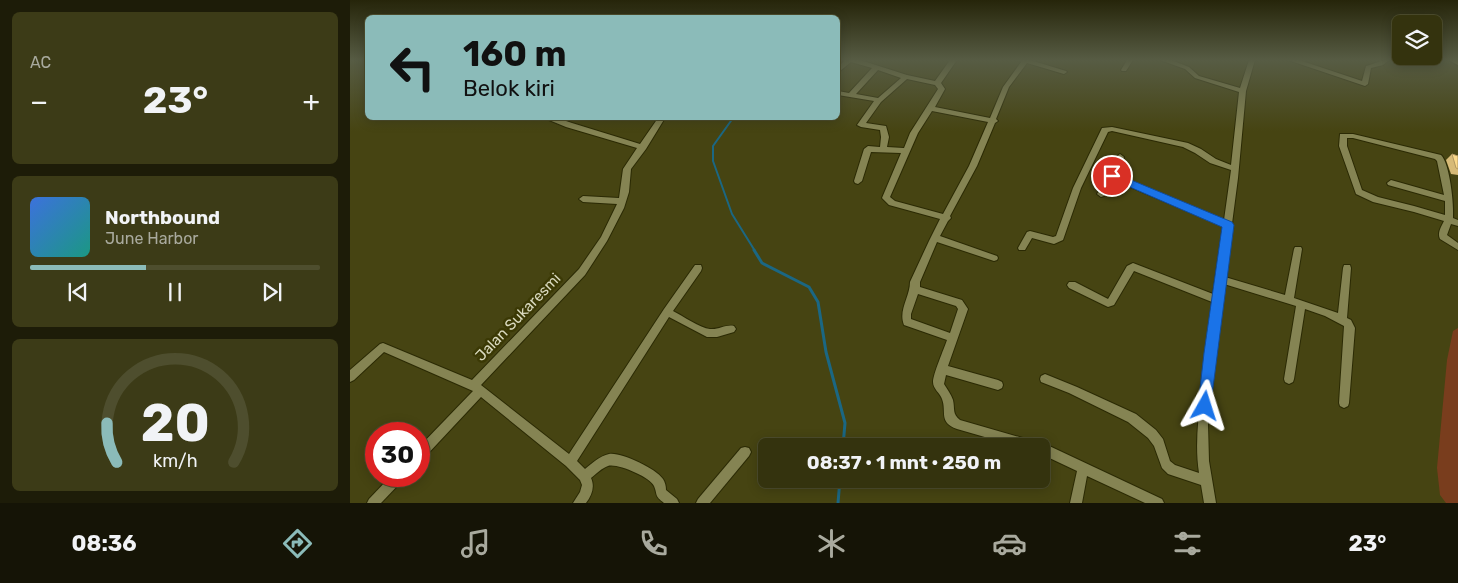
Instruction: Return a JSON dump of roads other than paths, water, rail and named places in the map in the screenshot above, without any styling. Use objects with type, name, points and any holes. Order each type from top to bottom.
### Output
[{"type":"street","points":[[850,96],[862,83]]},
{"type":"street","points":[[883,149],[885,137],[883,128],[861,125],[880,100],[899,83]]},
{"type":"street","points":[[937,83],[942,88],[942,91],[918,126],[890,187],[887,201],[947,218]]},
{"type":"street","points":[[953,338],[907,322],[906,314],[915,289],[915,282],[994,120],[1009,83]]},
{"type":"street","points":[[1216,83],[1243,92]]},
{"type":"street","points":[[1210,503],[1203,461],[1203,424],[1210,353],[1245,83]]},
{"type":"street","points":[[840,94],[880,100]]},
{"type":"street","points":[[930,108],[994,120]]},
{"type":"street","points":[[557,120],[643,147]]},
{"type":"street","name":"Jalan Sukaresmi","points":[[477,388],[582,272],[604,239],[623,201],[627,169],[660,120]]},
{"type":"street","points":[[1022,248],[1030,234],[1054,241],[1060,238],[1078,188],[1105,130],[1112,129],[1184,145],[1198,151],[1213,162],[1235,169]]},
{"type":"street","points":[[1458,223],[1449,220],[1358,192],[1343,146],[1344,136],[1353,136],[1438,157],[1441,160],[1448,200],[1449,220],[1442,232],[1442,237],[1458,247]]},
{"type":"street","points":[[858,180],[867,150],[871,148],[906,151]]},
{"type":"street","points":[[1101,194],[1112,176],[1120,157]]},
{"type":"street","points":[[1112,176],[1228,225]]},
{"type":"street","points":[[1391,183],[1448,200]]},
{"type":"street","points":[[583,199],[623,201]]},
{"type":"street","points":[[935,238],[994,258]]},
{"type":"street","points":[[1289,300],[1298,249]]},
{"type":"street","points":[[1072,285],[1108,303],[1111,302],[1133,267],[1218,300]]},
{"type":"street","points":[[570,462],[667,312],[698,268]]},
{"type":"street","points":[[1342,319],[1347,268]]},
{"type":"street","points":[[1221,279],[1301,304],[1342,319],[1348,324],[1350,328],[1344,403]]},
{"type":"street","points":[[915,289],[962,305],[963,309],[938,385],[947,397],[947,411],[950,420],[957,424],[1005,438]]},
{"type":"street","points":[[1289,379],[1301,304]]},
{"type":"street","points":[[667,312],[708,332],[717,333],[732,329]]},
{"type":"street","points":[[350,377],[383,347],[477,388],[570,462],[584,476],[589,486],[588,491],[579,503]]},
{"type":"street","points":[[942,369],[998,385]]},
{"type":"street","points":[[1045,379],[1132,418],[1155,438],[1166,464],[1172,470],[1206,480]]},
{"type":"street","points":[[430,442],[477,388]]},
{"type":"street","points":[[702,503],[745,452]]},
{"type":"street","points":[[1050,452],[1158,503]]},
{"type":"street","points":[[584,476],[605,462],[620,461],[644,472],[658,482],[661,493],[673,503]]},
{"type":"street","points":[[1076,503],[1083,468]]},
{"type":"street","points":[[374,503],[389,487]]},
{"type":"waterway","points":[[732,120],[713,146],[713,161],[732,214],[755,251]]},
{"type":"waterway","points":[[754,250],[762,263],[809,287],[818,302],[826,352],[845,423],[844,438]]},
{"type":"waterway","points":[[838,503],[839,488]]}]
